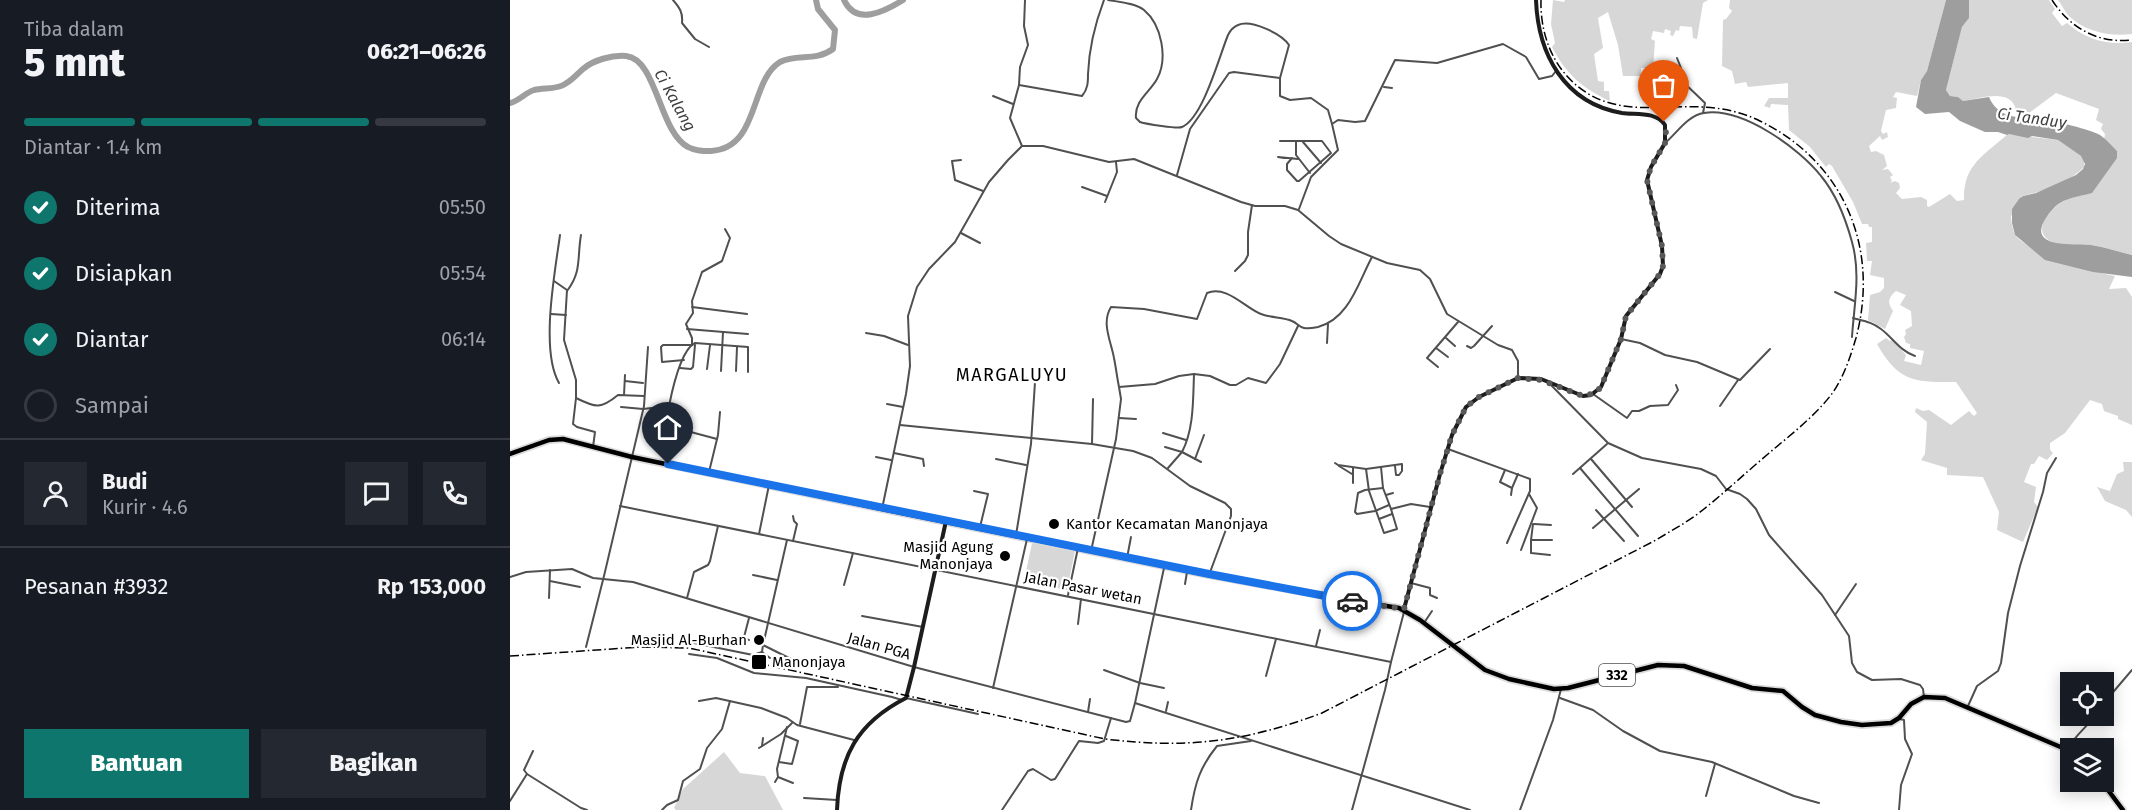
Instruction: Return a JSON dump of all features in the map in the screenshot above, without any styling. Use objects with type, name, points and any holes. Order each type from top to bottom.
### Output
[{"type":"main road","points":[[510,454],[555,438],[632,457],[882,509],[1209,574],[1404,609]]},
{"type":"main road","name":"332","points":[[1404,609],[1470,660],[1491,673],[1532,685],[1561,689],[1658,665],[1684,666],[1752,688],[1783,691],[1810,712],[1841,722],[1887,725],[1899,718],[1911,704],[1924,697]]},
{"type":"main road","points":[[1924,697],[1945,698],[1968,706],[2060,747]]},
{"type":"main road","points":[[2110,792],[2123,810]]},
{"type":"street","points":[[673,0],[679,6],[683,16],[682,23],[695,39],[709,47]]},
{"type":"street","points":[[1022,146],[1010,118],[1019,85],[1020,67],[1029,45],[1024,26],[1025,0]]},
{"type":"street","points":[[1019,85],[1082,96],[1087,87],[1089,50],[1096,21],[1106,0],[1134,5],[1144,10],[1159,35],[1163,63],[1157,80],[1142,99],[1136,112],[1136,118],[1142,123],[1154,123],[1175,129],[1187,124],[1205,95],[1228,35],[1238,25],[1255,25],[1279,34],[1289,45],[1280,78],[1281,98],[1290,100],[1311,98],[1328,110],[1338,150],[1311,177],[1298,210]]},
{"type":"street","points":[[1536,0],[1539,34],[1556,71],[1572,89],[1598,106],[1660,119],[1665,125],[1665,143]]},
{"type":"street","points":[[1332,124],[1338,120],[1365,121],[1391,66],[1397,59],[1437,63],[1503,44],[1526,57],[1539,79],[1552,76],[1556,71]]},
{"type":"street","points":[[1677,58],[1681,68],[1678,76],[1680,81],[1705,103],[1703,113]]},
{"type":"street","points":[[1177,175],[1190,129],[1229,73],[1280,78]]},
{"type":"street","points":[[1383,87],[1392,88]]},
{"type":"street","points":[[993,96],[1013,104]]},
{"type":"street","points":[[1352,810],[1431,507],[1457,423],[1466,407],[1479,397],[1518,378],[1541,380],[1577,395],[1593,394],[1601,387],[1621,339],[1626,316],[1660,274],[1663,266],[1662,246],[1647,180],[1651,167],[1665,143],[1679,128],[1703,113],[1721,114],[1756,124],[1792,148],[1822,176],[1840,209],[1853,243],[1858,280],[1852,337]]},
{"type":"street","points":[[1187,124],[1190,129]]},
{"type":"street","points":[[1280,141],[1319,141],[1325,144],[1331,153],[1297,181],[1287,168],[1292,158]]},
{"type":"street","points":[[1296,141],[1296,155],[1310,172],[1311,177]]},
{"type":"street","points":[[1302,141],[1321,163]]},
{"type":"street","points":[[882,509],[910,366],[908,316],[917,287],[929,269],[961,233],[983,191],[1022,146],[1043,146],[1116,162],[1134,159],[1252,205],[1275,205],[1298,210],[1334,240],[1398,267],[1420,270],[1430,279],[1444,310],[1458,322],[1515,352],[1518,361],[1518,378]]},
{"type":"street","points":[[1284,158],[1278,157],[1298,159]]},
{"type":"street","points":[[961,160],[952,161],[955,180],[983,191]]},
{"type":"street","points":[[1105,202],[1117,172],[1116,162]]},
{"type":"street","points":[[1082,187],[1107,196]]},
{"type":"street","points":[[1235,271],[1248,255],[1249,218],[1252,205]]},
{"type":"street","points":[[680,368],[691,369],[693,367],[692,336],[686,324],[693,313],[692,307],[702,272],[724,258],[730,238],[725,229]]},
{"type":"street","points":[[961,233],[980,243]]},
{"type":"street","points":[[559,383],[554,375],[552,364],[551,314],[560,234]]},
{"type":"street","points":[[581,235],[578,252],[579,270],[567,291],[564,341],[576,380],[573,424],[595,432],[593,447]]},
{"type":"street","points":[[1091,551],[1121,399],[1107,334],[1108,314],[1111,307],[1144,309],[1197,319],[1207,293],[1212,291],[1238,300],[1249,309],[1262,315],[1293,321],[1307,329],[1329,324],[1345,310],[1372,257]]},
{"type":"street","points":[[554,281],[567,291]]},
{"type":"street","points":[[1835,292],[1855,301]]},
{"type":"street","points":[[692,307],[747,314]]},
{"type":"street","points":[[551,314],[566,315]]},
{"type":"street","points":[[1853,318],[1872,323],[1882,329],[1904,352],[1915,356]]},
{"type":"street","points":[[1438,367],[1427,359],[1458,322]]},
{"type":"street","points":[[1327,343],[1329,324]]},
{"type":"street","points":[[1119,387],[1155,384],[1194,374],[1210,376],[1230,385],[1236,385],[1248,378],[1266,383],[1281,364],[1298,325]]},
{"type":"street","points":[[1467,346],[1472,347],[1492,326]]},
{"type":"street","points":[[687,329],[748,334]]},
{"type":"street","points":[[721,371],[723,332]]},
{"type":"street","points":[[866,333],[884,336],[908,345]]},
{"type":"street","points":[[1446,338],[1455,345]]},
{"type":"street","points":[[1621,339],[1640,343],[1665,355],[1697,362],[1738,380]]},
{"type":"street","points":[[669,406],[680,368],[688,349],[693,344]]},
{"type":"street","points":[[707,369],[710,344]]},
{"type":"street","points":[[684,360],[662,362],[662,346],[710,344],[749,348],[748,372]]},
{"type":"street","points":[[736,371],[737,346]]},
{"type":"street","points":[[586,647],[605,579],[643,409],[648,347]]},
{"type":"street","points":[[1436,348],[1448,357]]},
{"type":"street","points":[[1719,406],[1738,380],[1743,378],[1770,349]]},
{"type":"street","points":[[1168,468],[1182,453],[1191,428],[1194,374]]},
{"type":"street","points":[[624,395],[625,375]]},
{"type":"street","points":[[1016,535],[1031,437],[1034,381],[1019,377]]},
{"type":"street","points":[[625,381],[644,383]]},
{"type":"street","points":[[1549,383],[1608,443],[1642,458],[1701,469],[1716,476],[1726,489],[1747,499],[1756,509],[1769,535],[1822,595],[1849,636],[1852,663],[1857,672],[1872,680],[1901,679],[1920,685],[1924,697]]},
{"type":"street","points":[[1593,394],[1627,418],[1631,411],[1639,411],[1650,406],[1668,405],[1678,390],[1676,385]]},
{"type":"street","points":[[576,398],[589,404],[603,406],[618,395],[645,396]]},
{"type":"street","points":[[1092,444],[1093,399]]},
{"type":"street","points":[[887,404],[903,407]]},
{"type":"street","points":[[621,407],[643,409],[669,406],[683,410],[684,427],[687,431],[717,439]]},
{"type":"street","points":[[709,472],[717,439],[720,412]]},
{"type":"street","points":[[1119,418],[1136,419]]},
{"type":"street","points":[[899,424],[1092,444],[1144,454],[1168,468],[1190,486],[1225,503],[1231,509],[1231,516],[1209,574]]},
{"type":"street","points":[[1163,433],[1186,440]]},
{"type":"street","points":[[1195,459],[1204,435]]},
{"type":"street","points":[[1573,474],[1608,443]]},
{"type":"street","points":[[1165,447],[1201,462]]},
{"type":"street","points":[[1448,449],[1530,479],[1529,494],[1507,543]]},
{"type":"street","points":[[894,453],[923,459],[924,466]]},
{"type":"street","points":[[876,457],[892,461]]},
{"type":"street","points":[[1968,706],[1977,686],[1998,671],[2004,652],[2008,614],[2020,566],[2047,473],[2056,458]]},
{"type":"street","points":[[996,459],[1027,465]]},
{"type":"street","points":[[1591,459],[1632,507]]},
{"type":"street","points":[[1352,474],[1337,464],[1366,469],[1395,466]]},
{"type":"street","points":[[1366,469],[1369,491],[1384,533],[1397,529],[1383,488],[1381,467]]},
{"type":"street","points":[[1353,468],[1353,483]]},
{"type":"street","points":[[1580,468],[1638,536]]},
{"type":"street","points":[[1505,470],[1500,482],[1512,488]]},
{"type":"street","points":[[1511,495],[1518,474]]},
{"type":"street","points":[[759,534],[769,485]]},
{"type":"street","points":[[1383,488],[1358,493],[1355,512],[1358,514],[1375,511],[1389,505]]},
{"type":"street","points":[[1593,528],[1639,489]]},
{"type":"street","points":[[974,491],[988,494],[980,527]]},
{"type":"street","points":[[1386,495],[1393,493]]},
{"type":"street","points":[[1529,494],[1536,505],[1532,524],[1531,554],[1550,555]]},
{"type":"street","points":[[1391,509],[1411,504],[1431,507]]},
{"type":"street","name":"Jalan Pasar wetan","points":[[620,506],[1391,662]]},
{"type":"street","points":[[1596,510],[1624,541]]},
{"type":"street","points":[[1378,519],[1392,514]]},
{"type":"street","points":[[793,516],[797,524],[793,541]]},
{"type":"street","points":[[837,810],[840,778],[854,740],[884,713],[904,699],[915,667],[946,521]]},
{"type":"street","points":[[1532,524],[1551,525]]},
{"type":"street","points":[[1521,549],[1532,524]]},
{"type":"street","points":[[687,598],[694,572],[710,561],[718,526]]},
{"type":"street","points":[[993,688],[1028,537]]},
{"type":"street","points":[[1127,558],[1131,537]]},
{"type":"street","points":[[762,652],[786,540]]},
{"type":"street","points":[[1531,540],[1552,540]]},
{"type":"street","points":[[1068,595],[1078,548]]},
{"type":"street","points":[[844,585],[853,554]]},
{"type":"street","points":[[1002,810],[1028,771],[1033,769],[1051,780],[1055,779],[1079,741],[1104,741],[1111,718],[1130,721],[1165,565]]},
{"type":"street","name":"Jalan PGA","points":[[510,577],[526,572],[572,569],[593,578],[642,584],[915,667],[1111,718]]},
{"type":"street","points":[[1185,584],[1188,569]]},
{"type":"street","points":[[549,598],[550,570]]},
{"type":"street","points":[[753,575],[778,580]]},
{"type":"street","points":[[550,581],[580,586]]},
{"type":"street","points":[[1411,583],[1430,588],[1430,595],[1437,598]]},
{"type":"street","points":[[1835,615],[1856,584]]},
{"type":"street","points":[[1078,624],[1081,599]]},
{"type":"street","points":[[1424,623],[1432,611]]},
{"type":"street","points":[[862,615],[923,627]]},
{"type":"street","points":[[749,618],[744,637],[749,640]]},
{"type":"street","points":[[1316,646],[1320,630]]},
{"type":"street","points":[[1266,676],[1276,639]]},
{"type":"street","points":[[689,642],[750,655],[762,652]]},
{"type":"street","points":[[764,645],[813,668]]},
{"type":"street","points":[[762,652],[770,658]]},
{"type":"street","points":[[688,654],[717,658],[754,673],[806,678],[978,714]]},
{"type":"street","points":[[1104,670],[1140,683],[1164,688]]},
{"type":"street","points":[[2114,692],[2132,670]]},
{"type":"street","points":[[800,726],[807,687],[841,686]]},
{"type":"street","points":[[1520,810],[1560,698],[1561,689]]},
{"type":"street","points":[[699,701],[715,698],[770,711],[800,726],[854,740]]},
{"type":"street","points":[[1560,698],[1593,710],[1623,731],[1660,751],[1715,764],[1794,796],[1819,802]]},
{"type":"street","points":[[1088,712],[1090,699]]},
{"type":"street","points":[[662,810],[677,801],[683,781],[700,769],[707,748],[722,729],[730,701]]},
{"type":"street","points":[[1165,712],[1168,702]]},
{"type":"street","points":[[1135,703],[1470,810]]},
{"type":"street","points":[[1899,718],[1904,720],[1904,737],[1912,754],[1900,785],[1899,810]]},
{"type":"street","points":[[763,738],[761,747],[792,723]]},
{"type":"street","points":[[2075,738],[2087,726]]},
{"type":"street","points":[[775,782],[778,777],[777,769],[787,727]]},
{"type":"street","points":[[779,762],[792,764],[798,741],[786,736]]},
{"type":"street","points":[[1191,810],[1198,775],[1217,746],[1253,740]]},
{"type":"street","points":[[533,751],[524,770],[527,774],[587,810]]},
{"type":"street","points":[[1706,796],[1715,764]]},
{"type":"street","points":[[510,801],[527,774]]},
{"type":"street","points":[[778,777],[793,783]]},
{"type":"street","points":[[804,798],[837,800]]},
{"type":"shaded area","points":[[1553,0],[1564,2],[1565,0],[1708,0],[1703,3],[1697,39],[1693,38],[1692,27],[1680,26],[1679,31],[1676,30],[1673,36],[1670,35],[1671,31],[1665,29],[1664,33],[1653,31],[1651,39],[1655,41],[1653,68],[1641,68],[1641,76],[1623,76],[1618,45],[1608,12],[1598,18],[1603,48],[1594,54],[1598,81],[1604,82],[1604,91],[1609,91],[1610,101],[1576,80],[1557,57],[1552,47],[1555,43],[1551,24]]},
{"type":"shaded area","points":[[1730,0],[1946,0],[1927,71],[1921,80],[1917,96],[1896,92],[1893,97],[1897,98],[1896,108],[1886,110],[1881,131],[1883,134],[1887,132],[1888,137],[1882,140],[1880,136],[1869,146],[1871,152],[1876,151],[1884,155],[1887,166],[1882,170],[1888,169],[1893,175],[1890,177],[1892,181],[1890,183],[1895,181],[1899,183],[1900,188],[1896,193],[1902,199],[1921,197],[1927,200],[1929,207],[1950,194],[1957,201],[1964,200],[1967,178],[1971,169],[1983,155],[2008,134],[2058,140],[2084,158],[2084,167],[2064,182],[2022,196],[2012,214],[2012,223],[2015,235],[2022,242],[2062,261],[2115,276],[2109,289],[2126,288],[2132,297],[2132,425],[2104,411],[2102,404],[2090,400],[2065,433],[2050,443],[2050,450],[2053,453],[2047,460],[2039,456],[2034,464],[2031,464],[2024,482],[2036,487],[2034,502],[2038,507],[2023,542],[1997,530],[1999,512],[1983,477],[1947,475],[1947,468],[1921,460],[1925,454],[1927,422],[1915,412],[1916,408],[1923,411],[1929,410],[1951,425],[1969,411],[1974,416],[1977,413],[1956,382],[1929,382],[1909,378],[1893,366],[1877,344],[1886,338],[1892,340],[1906,355],[1904,361],[1921,365],[1924,351],[1910,348],[1910,344],[1906,343],[1904,337],[1905,330],[1912,326],[1911,311],[1900,305],[1906,295],[1896,291],[1891,296],[1889,303],[1893,311],[1885,329],[1868,320],[1870,295],[1884,288],[1884,278],[1870,275],[1872,261],[1867,261],[1866,243],[1872,242],[1872,227],[1862,224],[1853,202],[1832,166],[1829,164],[1826,167],[1810,147],[1789,130],[1788,105],[1771,104],[1770,108],[1764,106],[1769,98],[1788,98],[1788,83],[1748,87],[1746,82],[1735,84],[1732,71],[1722,66],[1723,20],[1732,11],[1729,8]]},
{"type":"shaded area","points":[[1946,0],[1969,0],[1969,18],[1962,27],[1946,90],[1950,96],[1958,97],[1963,101],[1989,97],[1993,105],[2006,114],[2089,130],[2100,135],[2117,151],[2117,158],[2092,193],[2061,202],[2051,211],[2041,228],[2042,235],[2056,243],[2091,245],[2132,255],[2132,277],[2093,272],[2045,260],[2015,235],[2012,209],[2019,199],[2076,175],[2085,164],[2081,156],[2058,140],[1985,132],[1960,121],[1949,112],[1925,114],[1916,107],[1921,80],[1927,71]]},
{"type":"shaded area","points":[[1969,0],[2049,0],[2055,9],[2052,13],[2062,26],[2067,23],[2097,40],[2114,43],[2132,42],[2132,255],[2091,245],[2060,245],[2049,240],[2042,232],[2044,221],[2053,210],[2065,200],[2085,195],[2117,151],[2104,140],[2105,134],[2101,129],[2103,124],[2096,120],[2099,109],[2056,93],[2029,113],[2016,110],[2013,103],[2002,97],[1994,96],[1963,101],[1958,97],[1950,96],[1946,90],[1962,27],[1969,18]]},
{"type":"shaded area","points":[[2058,0],[2132,0],[2132,34],[2116,35],[2090,30],[2069,16]]},
{"type":"shaded area","points":[[2123,462],[2132,462],[2132,517],[2126,510],[2105,501],[2097,487],[2110,491],[2117,474],[2124,471]]},
{"type":"shaded area","points":[[1032,543],[1075,551],[1067,590],[1024,581]]},
{"type":"shaded area","points":[[724,752],[740,773],[765,776],[783,810],[676,810],[674,808],[683,789]]},
{"type":"waterway","name":"Ci Kalang","points":[[510,103],[534,90],[564,85],[587,66],[597,61],[609,57],[626,56],[636,60],[645,69],[670,127],[678,139],[696,150],[711,151],[727,147],[746,127],[770,71],[786,59],[820,55],[833,49],[835,30],[818,9],[816,0]]},
{"type":"waterway","name":"Ci Kalang","points":[[844,0],[849,8],[863,15],[879,12],[903,0]]},
{"type":"railway","points":[[510,656],[640,647],[689,648],[1105,739],[1163,743],[1215,741],[1267,731],[1322,713],[1656,540],[1695,516],[1801,426],[1835,389],[1854,346],[1862,305],[1863,272],[1858,241],[1848,211],[1834,184],[1814,160],[1789,138],[1760,121],[1717,108],[1629,107],[1600,100],[1576,85],[1558,65],[1552,53],[1543,27],[1541,0]]},
{"type":"railway","points":[[2052,0],[2067,19],[2086,32],[2108,39],[2132,40]]},
{"type":"way so far","points":[[1352,601],[1404,609],[1440,474],[1452,435],[1466,407],[1479,397],[1518,378],[1546,381],[1583,396],[1600,390],[1621,339],[1626,316],[1660,274],[1663,266],[1662,246],[1647,180],[1651,167],[1665,143],[1664,122]]},
{"type":"place","name":"Kantor Kecamatan Manonjaya","points":[[1054,524]]},
{"type":"place","name":"Masjid Agung Manonjaya","points":[[1005,556]]},
{"type":"place","name":"Masjid Al-Burhan","points":[[759,640]]},
{"type":"place","name":"Manonjaya","points":[[759,662]]},
{"type":"district","name":"MARGALUYU","points":[[1012,375]]},
{"type":"route","points":[[668,464],[1071,547],[1352,601]]},
{"type":"water label","name":"Ci Tanduy","points":[[2032,118]]}]
